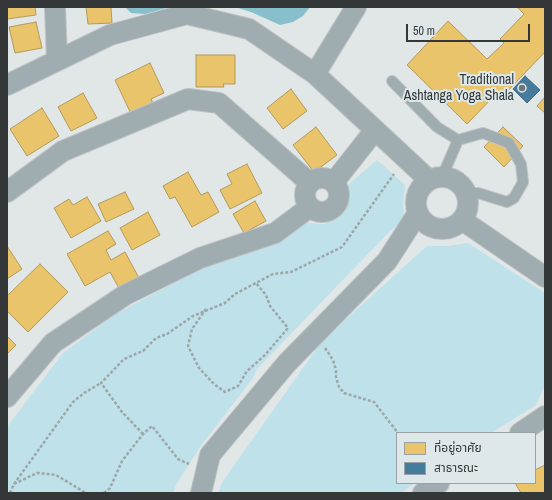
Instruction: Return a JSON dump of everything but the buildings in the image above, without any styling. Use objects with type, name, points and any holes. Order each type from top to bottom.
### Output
[{"type":"street","points":[[55,7],[57,60]]},
{"type":"street","points":[[315,74],[356,7]]},
{"type":"street","points":[[7,85],[110,35],[188,14],[249,29],[315,74],[375,130],[435,179]]},
{"type":"street","points":[[7,192],[63,151],[188,99],[219,103],[310,184]]},
{"type":"street","points":[[334,182],[375,130]]},
{"type":"street","points":[[326,178],[334,182],[338,189],[339,196],[337,204],[332,209],[324,212],[317,211],[310,207],[306,200],[306,191],[310,184],[317,179],[326,178]]},
{"type":"street","points":[[435,179],[453,180],[460,185],[466,194],[468,203],[466,212],[462,220],[451,228],[438,229],[423,222],[418,214],[416,205],[417,195],[423,185],[435,179]]},
{"type":"street","points":[[7,397],[53,343],[125,295],[200,258],[275,233],[310,207]]},
{"type":"street","points":[[200,493],[210,455],[287,363],[387,261],[418,214]]},
{"type":"street","points":[[462,220],[545,277]]},
{"type":"street","points":[[522,432],[544,420]]},
{"type":"lane","points":[[392,81],[437,127],[458,140]]},
{"type":"lane","points":[[435,179],[458,140],[483,132],[509,143],[521,164],[523,182],[514,198],[507,202],[478,193],[466,194]]},
{"type":"path","points":[[10,493],[14,484],[73,402],[84,392],[101,384],[124,359],[143,351],[156,338],[167,334],[182,322],[206,309],[225,303],[235,294],[273,274],[291,272],[342,247],[394,174]]},
{"type":"path","points":[[206,309],[192,329],[188,346],[199,368],[214,384],[225,392],[238,386],[247,371],[265,355],[288,328],[270,306],[266,295],[256,283]]},
{"type":"path","points":[[323,347],[333,360],[337,382],[344,393],[374,402],[397,432]]},
{"type":"path","points":[[101,384],[122,412],[143,434]]},
{"type":"path","points":[[104,493],[110,488],[122,461],[143,434],[152,426],[178,459],[189,464]]},
{"type":"path","points":[[14,484],[37,473],[56,475],[86,493]]},
{"type":"shaded area","points":[[125,7],[170,7],[145,14],[131,13]]},
{"type":"shaded area","points":[[235,7],[310,7],[303,16],[293,22],[280,25],[251,12]]},
{"type":"shaded area","points":[[377,160],[405,185],[403,206],[405,219],[390,231],[257,369],[253,378],[200,447],[176,485],[173,493],[7,493],[7,427],[63,353],[114,315],[202,268],[233,259],[256,250],[308,223],[325,224],[338,218],[346,203],[348,185]]},
{"type":"shaded area","points":[[468,243],[545,293],[545,385],[536,405],[493,432],[396,432],[396,484],[414,484],[401,493],[218,493],[223,481],[322,341],[427,246],[449,246]]},
{"type":"place","name":"Traditional Ashtanga Yoga Shala","points":[[522,88]]}]
